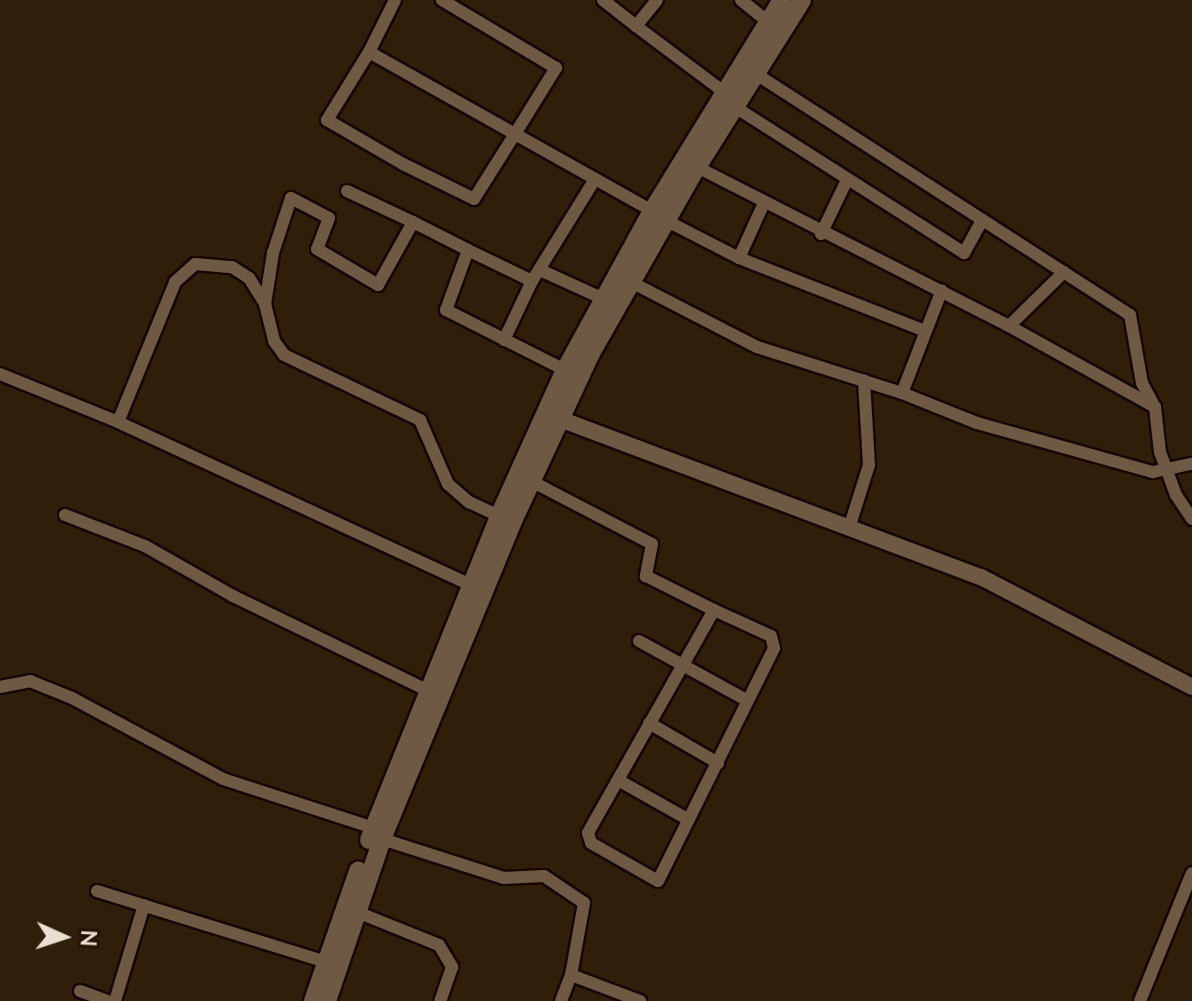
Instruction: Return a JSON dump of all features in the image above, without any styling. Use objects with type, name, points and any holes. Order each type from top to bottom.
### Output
[{"type":"main road","points":[[313,1001],[378,833],[560,419],[631,282],[659,216],[697,167],[768,22],[782,0]]},
{"type":"main road","points":[[327,1001],[357,912],[378,833],[427,690],[499,516],[565,370],[604,299],[730,100],[756,74],[802,0]]},
{"type":"street","points":[[395,0],[369,52],[327,120],[403,164],[474,199],[556,68],[442,0]]},
{"type":"street","points":[[603,0],[730,100],[846,182],[964,253],[982,220]]},
{"type":"street","points":[[636,26],[657,0]]},
{"type":"street","points":[[741,0],[768,22]]},
{"type":"street","points":[[369,52],[739,258],[925,331]]},
{"type":"street","points":[[756,74],[1130,315],[1142,383],[1155,407],[1167,471],[1192,519]]},
{"type":"street","points":[[697,167],[821,234],[942,290],[1155,407]]},
{"type":"street","points":[[504,340],[536,276],[595,179]]},
{"type":"street","points":[[821,234],[846,182]]},
{"type":"street","points":[[347,191],[468,250],[604,299]]},
{"type":"street","points":[[265,304],[273,253],[291,198],[329,218],[317,249],[378,285],[413,222]]},
{"type":"street","points":[[739,258],[764,203]]},
{"type":"street","points":[[468,250],[446,310],[565,370]]},
{"type":"street","points":[[118,422],[175,282],[185,269],[195,264],[232,267],[249,278],[265,304],[274,341],[284,355],[420,420],[448,484],[469,502],[499,516]]},
{"type":"street","points":[[1009,326],[1064,272]]},
{"type":"street","points":[[631,282],[757,347],[902,393],[977,423],[1153,472],[1192,464]]},
{"type":"street","points":[[902,393],[942,290]]},
{"type":"street","points":[[0,374],[118,422],[470,585]]},
{"type":"street","points":[[850,525],[869,465],[864,380]]},
{"type":"street","points":[[560,419],[850,525],[981,577],[1192,687]]},
{"type":"street","points":[[531,481],[652,544],[646,576],[771,636],[774,648],[658,881],[591,843],[588,833],[714,610]]},
{"type":"street","points":[[65,515],[145,546],[233,596],[427,690]]},
{"type":"street","points":[[639,641],[748,701]]},
{"type":"street","points":[[0,687],[30,681],[72,698],[223,779],[504,878],[544,876],[584,903],[571,975],[561,1001]]},
{"type":"street","points":[[649,723],[718,763]]},
{"type":"street","points":[[618,780],[689,820]]},
{"type":"street","points":[[1140,1001],[1192,873]]},
{"type":"street","points":[[97,891],[326,962]]},
{"type":"street","points":[[115,1001],[144,905]]},
{"type":"street","points":[[1177,910],[1192,915]]},
{"type":"street","points":[[357,912],[439,945],[452,967],[440,1001]]},
{"type":"street","points":[[571,975],[640,1001]]},
{"type":"street","points":[[80,991],[107,1001]]}]
